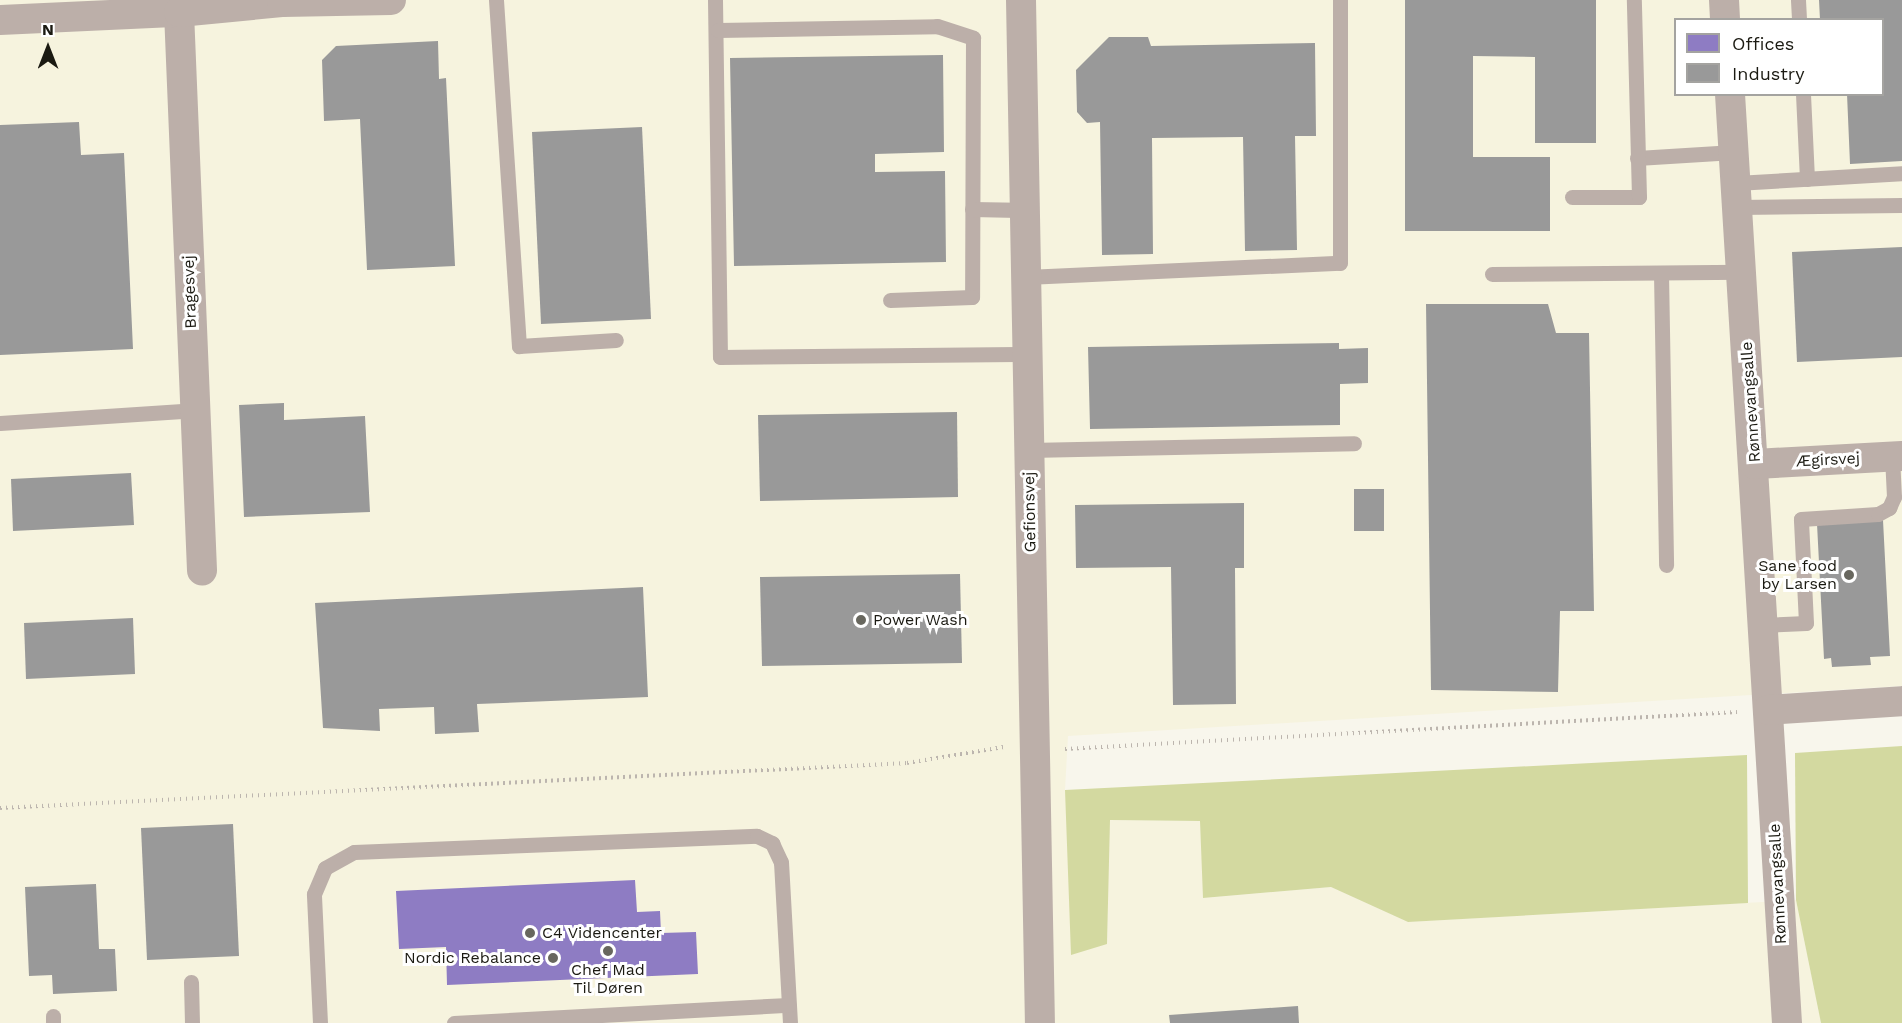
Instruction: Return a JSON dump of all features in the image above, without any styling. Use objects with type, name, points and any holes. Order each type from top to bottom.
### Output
[{"type":"street","points":[[0,20],[179,12],[282,1],[391,0]]},
{"type":"street","name":"Gefionsvej","points":[[1021,0],[1040,1023]]},
{"type":"street","points":[[1724,0],[1725,18]]},
{"type":"street","name":"Bragesvej","points":[[179,12],[202,571]]},
{"type":"street","name":"Rønnevangsalle","points":[[1730,96],[1755,464],[1786,1023]]},
{"type":"street","name":"Ægirsvej","points":[[1755,464],[1897,456]]},
{"type":"street","points":[[1768,710],[1902,701]]},
{"type":"lane","points":[[496,0],[519,346],[616,340]]},
{"type":"lane","points":[[715,0],[718,30],[720,357],[1028,354]]},
{"type":"lane","points":[[1026,277],[1340,263],[1340,0]]},
{"type":"lane","points":[[1572,197],[1640,197],[1637,158],[1634,0]]},
{"type":"lane","points":[[1798,0],[1799,18]]},
{"type":"lane","points":[[718,30],[937,26],[973,38],[972,297],[890,300]]},
{"type":"lane","points":[[1803,96],[1807,179]]},
{"type":"lane","points":[[1637,158],[1734,152]]},
{"type":"lane","points":[[1737,195],[1807,179],[1902,173]]},
{"type":"lane","points":[[1737,195],[1902,205]]},
{"type":"lane","points":[[972,209],[1025,210]]},
{"type":"lane","points":[[1492,274],[1742,272]]},
{"type":"lane","points":[[1661,273],[1666,565]]},
{"type":"lane","points":[[0,423],[194,410]]},
{"type":"lane","points":[[1029,450],[1354,443]]},
{"type":"lane","points":[[1763,625],[1806,622],[1801,519],[1878,514],[1889,508],[1894,498],[1897,456]]},
{"type":"lane","points":[[320,1023],[314,894],[325,868],[354,852],[757,836],[772,843],[781,862],[790,1023]]},
{"type":"lane","points":[[191,982],[192,1023]]},
{"type":"lane","points":[[454,1023],[789,1005]]},
{"type":"path","points":[[0,808],[907,763],[1035,746],[1768,710]]},
{"type":"shaded area","points":[[0,0],[1902,0],[1902,686],[1068,736],[1065,790],[1107,944],[1109,820],[1200,821],[1204,898],[1331,887],[1408,922],[1796,900],[1821,1023],[0,1023]]},
{"type":"green space","points":[[1902,746],[1902,1023],[1821,1023],[1796,900],[1795,753]]},
{"type":"green space","points":[[1747,755],[1748,903],[1408,922],[1331,887],[1203,898],[1200,821],[1110,820],[1107,944],[1071,955],[1065,790]]},
{"type":"building: Offices","name":"C4 Videncenter","points":[[635,880],[637,912],[660,911],[661,933],[696,932],[698,974],[447,985],[446,947],[399,949],[396,891]]},
{"type":"building: Industry","points":[[1405,0],[1596,0],[1596,143],[1535,143],[1535,57],[1473,56],[1473,157],[1550,157],[1550,231],[1405,231]]},
{"type":"building: Industry","points":[[1819,0],[1902,0],[1902,161],[1850,164],[1847,96],[1884,96],[1884,18],[1820,18]]},
{"type":"building: Industry","points":[[1109,37],[1148,37],[1151,46],[1315,43],[1316,136],[1295,136],[1297,250],[1245,251],[1243,137],[1152,138],[1153,254],[1102,255],[1100,122],[1087,123],[1077,112],[1076,70]]},
{"type":"building: Industry","points":[[438,41],[439,79],[446,78],[455,266],[367,270],[360,119],[324,121],[322,60],[336,46]]},
{"type":"building: Industry","points":[[943,55],[944,152],[875,154],[875,172],[945,171],[946,262],[734,266],[730,58]]},
{"type":"building: Industry","points":[[79,122],[81,155],[124,153],[133,349],[0,355],[0,125]]},
{"type":"building: Industry","points":[[642,127],[651,319],[541,324],[532,132]]},
{"type":"building: Industry","points":[[1902,247],[1902,357],[1797,362],[1792,252]]},
{"type":"building: Industry","points":[[1426,304],[1548,304],[1556,333],[1589,333],[1594,611],[1560,611],[1558,692],[1431,690]]},
{"type":"building: Industry","points":[[1339,343],[1339,349],[1368,348],[1368,383],[1340,384],[1340,425],[1090,429],[1088,347]]},
{"type":"building: Industry","points":[[284,403],[284,420],[365,416],[370,512],[244,517],[239,405]]},
{"type":"building: Industry","points":[[957,412],[958,497],[760,501],[758,415]]},
{"type":"building: Industry","points":[[131,473],[134,525],[13,531],[11,479]]},
{"type":"building: Industry","points":[[1354,489],[1384,489],[1384,531],[1354,531]]},
{"type":"building: Industry","points":[[1244,503],[1244,568],[1235,568],[1236,704],[1173,705],[1171,567],[1076,568],[1075,505]]},
{"type":"building: Industry","points":[[1883,520],[1890,656],[1870,657],[1871,665],[1832,667],[1831,658],[1824,659],[1817,524]]},
{"type":"building: Industry","name":"Power Wash","points":[[960,574],[962,663],[762,666],[760,577]]},
{"type":"building: Industry","points":[[643,587],[648,697],[477,704],[479,732],[435,734],[434,707],[379,709],[380,731],[323,728],[315,603]]},
{"type":"building: Industry","points":[[133,618],[135,674],[26,679],[24,623]]},
{"type":"building: Industry","points":[[233,824],[239,956],[147,960],[141,828]]},
{"type":"building: Industry","points":[[96,884],[99,949],[115,949],[117,991],[53,994],[52,975],[29,976],[25,887]]},
{"type":"building: Industry","points":[[1298,1006],[1299,1023],[1170,1023],[1169,1015]]},
{"type":"place","name":"Sane food by Larsen","points":[[1849,575]]},
{"type":"place","name":"Power Wash","points":[[861,620]]},
{"type":"place","name":"C4 Videncenter","points":[[530,933]]},
{"type":"place","name":"Chef Mad Til Døren","points":[[608,951]]},
{"type":"place","name":"Nordic Rebalance","points":[[553,958]]}]
